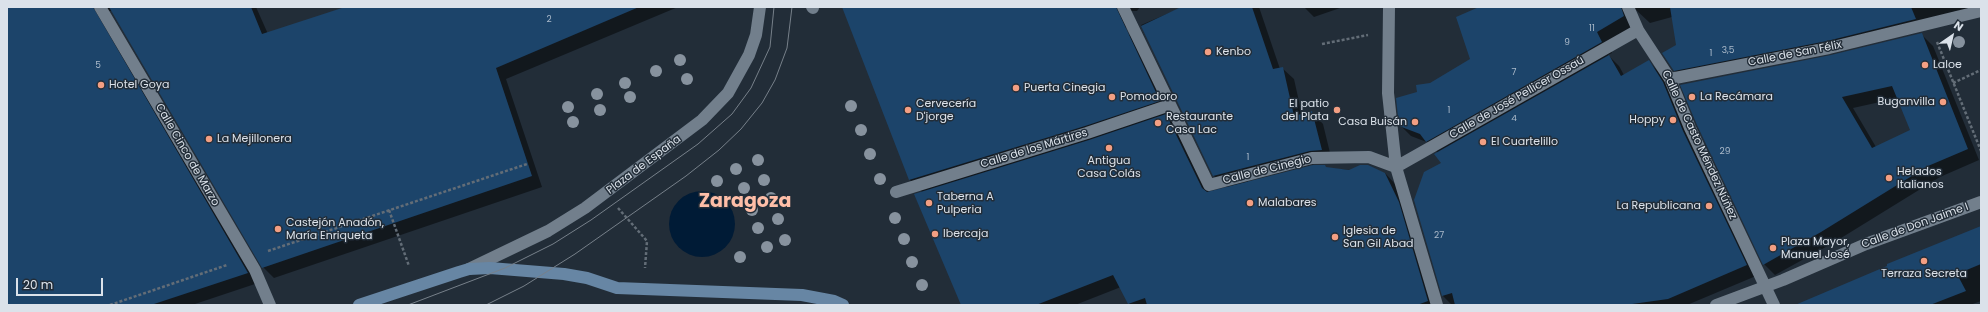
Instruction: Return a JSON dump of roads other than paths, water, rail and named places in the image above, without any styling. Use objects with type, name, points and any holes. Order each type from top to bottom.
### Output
[{"type":"street","name":"Calle Cinco de Marzo","points":[[100,7],[255,270],[270,305]]},
{"type":"street","name":"Plaza de España","points":[[469,269],[548,231],[585,208],[702,120],[728,93],[749,55],[756,35],[760,7]]},
{"type":"street","points":[[1123,7],[1170,105]]},
{"type":"street","points":[[1389,7],[1390,30],[1388,93],[1396,167],[1437,305]]},
{"type":"street","name":"Calle de Casto Méndez Núñez","points":[[1628,7],[1638,30],[1670,79],[1690,128],[1774,305]]},
{"type":"street","name":"Calle de San Félix","points":[[1670,79],[1829,48],[1919,28],[1981,11]]},
{"type":"street","name":"Calle de José Pellicer Ossaú","points":[[1396,167],[1638,30]]},
{"type":"street","name":"Calle de Cinegio","points":[[1170,105],[1209,185],[1312,158],[1369,157],[1396,167]]},
{"type":"street","name":"Calle de los Mártires","points":[[896,192],[1087,133],[1170,105]]},
{"type":"street","name":"Calle de Don Jaime I","points":[[1716,305],[1866,244],[1981,202]]},
{"type":"street","points":[[359,305],[469,269],[505,268],[587,278],[617,288],[802,295],[834,301],[843,305]]},
{"type":"water","points":[[702,191],[715,194],[725,201],[732,211],[735,224],[732,237],[725,247],[715,254],[702,257],[689,254],[679,247],[672,237],[669,224],[672,211],[679,201],[689,194]]},
{"type":"tram line","points":[[408,305],[505,268],[553,244],[591,220],[698,144],[732,114],[751,88],[770,47],[774,7]]},
{"type":"tram line","points":[[486,305],[524,286],[575,254],[686,176],[719,150],[741,129],[762,103],[775,80],[787,48],[792,7]]},
{"type":"place","name":"Kenbo","points":[[1208,52]]},
{"type":"place","name":"Laloe","points":[[1925,65]]},
{"type":"place","name":"Hotel Goya","points":[[101,85]]},
{"type":"place","name":"Puerta Cinegia","points":[[1016,88]]},
{"type":"place","name":"Pomodoro","points":[[1112,97]]},
{"type":"place","name":"La Recámara","points":[[1692,97]]},
{"type":"place","name":"Buganvilla","points":[[1943,102]]},
{"type":"place","name":"Cervecería D'jorge","points":[[908,110]]},
{"type":"place","name":"El patio del Plata","points":[[1337,110]]},
{"type":"place","name":"Hoppy","points":[[1673,120]]},
{"type":"place","name":"Casa Buisán","points":[[1415,122]]},
{"type":"place","name":"Restaurante Casa Lac","points":[[1158,123]]},
{"type":"place","name":"La Mejillonera","points":[[209,139]]},
{"type":"place","name":"El Cuartelillo","points":[[1483,142]]},
{"type":"place","name":"Antigua Casa Colás","points":[[1109,148]]},
{"type":"place","name":"Helados Italianos","points":[[1889,178]]},
{"type":"place","name":"Taberna A Pulperia","points":[[929,203]]},
{"type":"place","name":"Malabares","points":[[1250,203]]},
{"type":"place","name":"La Republicana","points":[[1709,206]]},
{"type":"place","name":"Castejón Anadón, María Enriqueta","points":[[278,229]]},
{"type":"place","name":"Ibercaja","points":[[935,234]]},
{"type":"place","name":"Iglesia de San Gil Abad","points":[[1335,237]]},
{"type":"place","name":"Plaza Mayor, Manuel José","points":[[1773,248]]},
{"type":"place","name":"Terraza Secreta","points":[[1924,261]]},
{"type":"district","name":"Zaragoza","points":[[745,202]]}]
